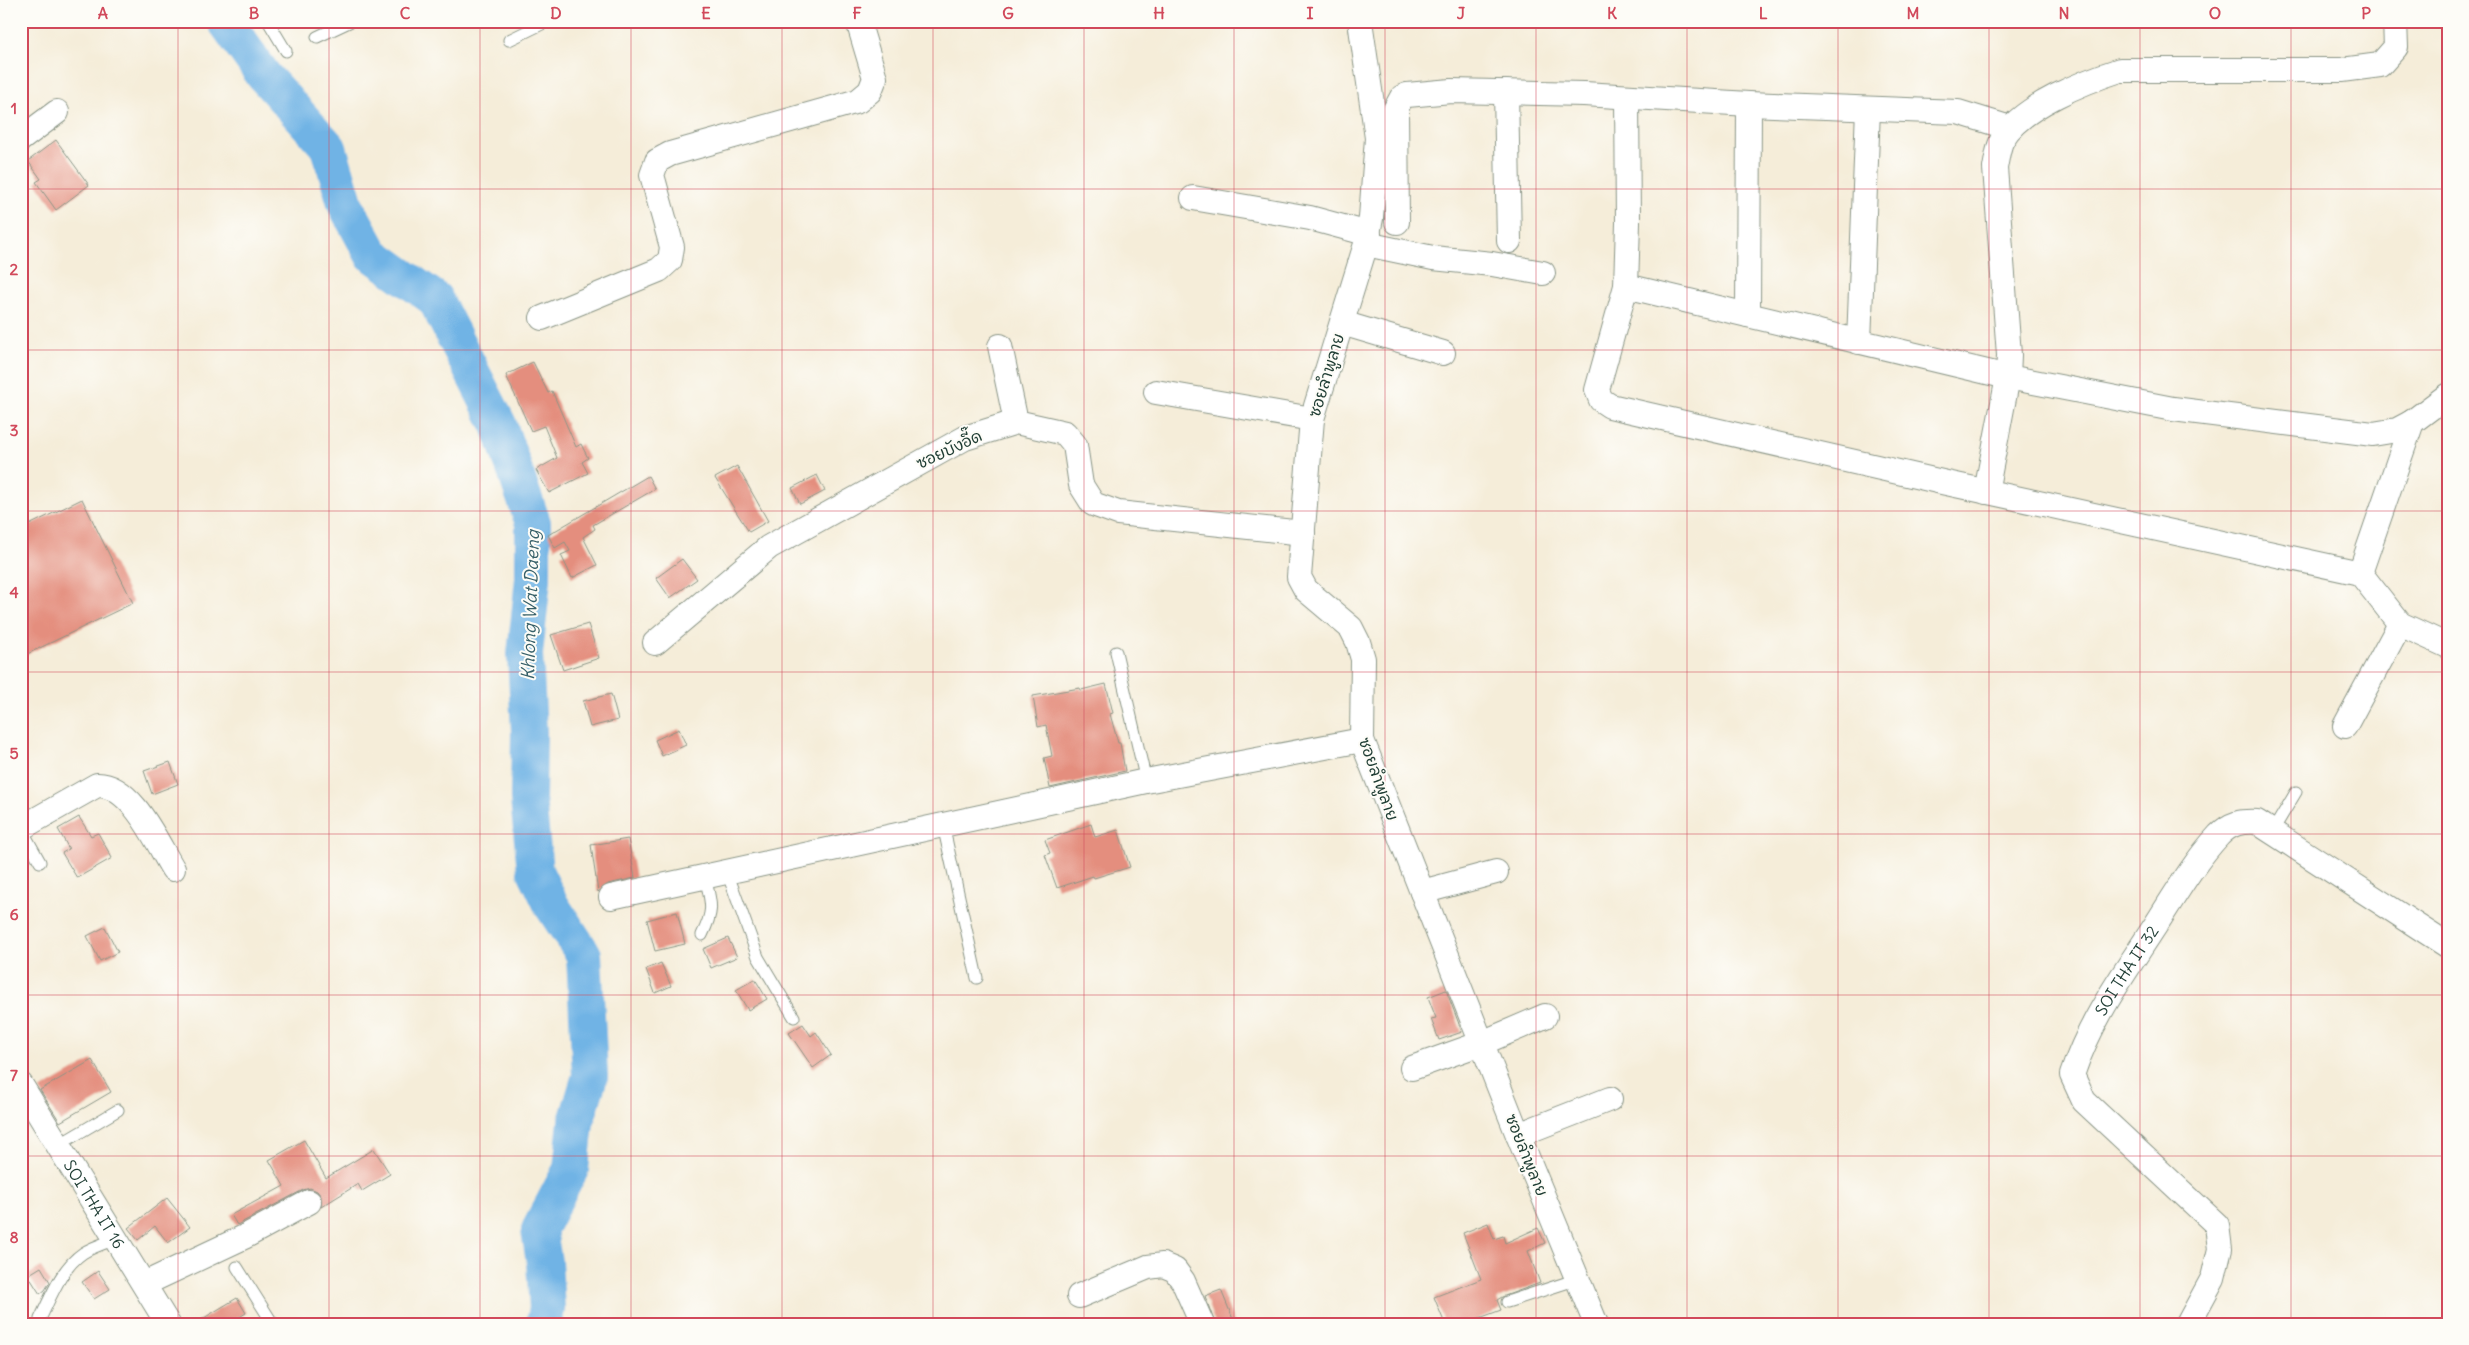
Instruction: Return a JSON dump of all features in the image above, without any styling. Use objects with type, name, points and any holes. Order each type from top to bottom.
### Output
[{"type":"street","name":"ซอยลำพูลาย","points":[[1360,21],[1377,138],[1367,239],[1312,419],[1299,578],[1306,590],[1351,628],[1358,642],[1363,659],[1362,740],[1518,1136],[1578,1279],[1591,1323]]},
{"type":"street","points":[[1986,492],[2008,377],[2009,355],[1995,168],[2001,140],[2010,128],[2048,102],[2095,78],[2120,70],[2342,70],[2380,65],[2396,46],[2395,21]]},
{"type":"street","points":[[542,318],[659,270],[670,260],[672,247],[652,176],[657,162],[670,154],[858,101],[870,91],[875,78],[862,22]]},
{"type":"street","points":[[1397,222],[1396,108],[1402,97],[1451,91],[1506,92],[1958,112],[2010,128]]},
{"type":"street","points":[[1506,92],[1509,241]]},
{"type":"street","points":[[1626,97],[1628,223],[1626,286],[1597,390],[1601,400],[1610,406],[1986,492],[2360,573],[2400,624],[2448,646]]},
{"type":"street","points":[[1748,316],[1749,104]]},
{"type":"street","points":[[1859,342],[1868,109]]},
{"type":"street","points":[[21,139],[57,112]]},
{"type":"street","points":[[1193,198],[1310,218],[1367,239],[1433,258],[1492,264],[1543,273]]},
{"type":"street","points":[[1626,286],[2008,377],[2173,409],[2373,434],[2397,430],[2412,422],[2448,395]]},
{"type":"street","points":[[1342,323],[1443,353]]},
{"type":"street","points":[[1000,346],[1016,422],[1065,433],[1075,445],[1081,485],[1093,504],[1118,513],[1303,533]]},
{"type":"street","points":[[1156,392],[1312,419]]},
{"type":"street","name":"ซอยบังอี๊ด","points":[[655,643],[769,547],[965,438],[1016,422]]},
{"type":"street","points":[[2360,573],[2412,422]]},
{"type":"street","points":[[2345,726],[2400,624]]},
{"type":"street","points":[[611,897],[1146,781],[1362,740]]},
{"type":"street","points":[[21,828],[97,785],[107,785],[119,791],[132,803],[173,869]]},
{"type":"street","name":"SOI THA IT 32","points":[[2190,1323],[2213,1278],[2220,1249],[2216,1225],[2084,1101],[2072,1075],[2081,1046],[2099,1011],[2186,879],[2220,834],[2241,820],[2257,822],[2448,946]]},
{"type":"street","points":[[1422,892],[1496,872]]},
{"type":"street","points":[[1412,1068],[1482,1043],[1545,1016]]},
{"type":"street","name":"SOI THA IT 16","points":[[21,1085],[168,1324]]},
{"type":"street","points":[[1518,1136],[1610,1099]]},
{"type":"street","points":[[144,1284],[250,1234],[309,1202]]},
{"type":"street","points":[[1079,1296],[1148,1267],[1163,1265],[1175,1270],[1183,1281],[1202,1324]]},
{"type":"lane","points":[[268,21],[286,51]]},
{"type":"lane","points":[[317,37],[350,21]]},
{"type":"lane","points":[[509,40],[548,21]]},
{"type":"lane","points":[[1116,652],[1146,781]]},
{"type":"lane","points":[[2272,832],[2296,792]]},
{"type":"lane","points":[[943,825],[977,978]]},
{"type":"lane","points":[[21,828],[40,862]]},
{"type":"lane","points":[[727,872],[758,957],[794,1017]]},
{"type":"lane","points":[[702,935],[711,918],[711,906],[704,877]]},
{"type":"lane","points":[[57,1146],[118,1110]]},
{"type":"lane","points":[[40,1319],[62,1276],[74,1260],[84,1252],[116,1239]]},
{"type":"lane","points":[[236,1267],[273,1324]]},
{"type":"lane","points":[[1507,1302],[1578,1279]]},
{"type":"building","points":[[56,140],[89,185],[56,210],[36,182],[41,179],[28,161]]},
{"type":"building","points":[[533,362],[548,393],[552,391],[576,447],[581,444],[588,458],[582,462],[588,473],[549,493],[536,470],[557,458],[544,426],[531,431],[506,375]]},
{"type":"building","points":[[737,466],[768,521],[749,532],[715,478]]},
{"type":"building","points":[[817,475],[825,491],[800,504],[792,488]]},
{"type":"building","points":[[648,476],[655,489],[593,525],[595,529],[583,537],[597,565],[572,578],[561,555],[570,551],[565,542],[555,548],[548,535]]},
{"type":"building","points":[[82,499],[133,603],[21,657],[21,529]]},
{"type":"building","points":[[682,559],[697,579],[670,598],[656,578]]},
{"type":"building","points":[[588,624],[599,658],[563,670],[551,635]]},
{"type":"building","points":[[1106,684],[1113,713],[1110,714],[1118,743],[1120,743],[1125,771],[1050,788],[1044,758],[1052,756],[1046,725],[1038,727],[1033,696],[1080,688],[1081,690]]},
{"type":"building","points":[[611,694],[618,720],[590,727],[583,701]]},
{"type":"building","points":[[679,729],[686,745],[662,756],[655,740]]},
{"type":"building","points":[[170,762],[178,784],[152,794],[144,771]]},
{"type":"building","points":[[79,817],[91,836],[98,833],[112,858],[77,878],[62,853],[69,849],[58,829]]},
{"type":"building","points":[[1091,824],[1095,837],[1118,830],[1130,867],[1094,878],[1093,876],[1057,888],[1045,855],[1050,853],[1045,840]]},
{"type":"building","points":[[628,839],[635,878],[608,884],[598,892],[591,845]]},
{"type":"building","points":[[677,912],[685,944],[655,951],[647,920]]},
{"type":"building","points":[[105,927],[118,952],[100,961],[87,936]]},
{"type":"building","points":[[728,938],[737,957],[711,968],[703,949]]},
{"type":"building","points":[[661,963],[671,986],[655,993],[646,969]]},
{"type":"building","points":[[755,979],[767,999],[748,1010],[736,990]]},
{"type":"building","points":[[1446,990],[1462,1032],[1439,1040],[1431,1019],[1436,1018],[1428,997]]},
{"type":"building","points":[[803,1024],[811,1036],[816,1032],[831,1055],[813,1068],[789,1033]]},
{"type":"building","points":[[92,1060],[111,1092],[60,1122],[40,1090]]},
{"type":"building","points":[[304,1140],[326,1178],[374,1149],[390,1174],[362,1191],[358,1184],[321,1207],[321,1196],[317,1191],[310,1188],[303,1190],[237,1225],[231,1215],[284,1186],[269,1160]]},
{"type":"building","points":[[167,1198],[190,1227],[168,1243],[155,1226],[138,1240],[128,1228]]},
{"type":"building","points":[[1488,1223],[1494,1239],[1503,1236],[1505,1243],[1538,1228],[1545,1243],[1528,1251],[1540,1283],[1497,1300],[1501,1310],[1477,1319],[1479,1324],[1445,1324],[1434,1297],[1481,1279],[1463,1233]]},
{"type":"building","points":[[41,1267],[50,1282],[40,1294],[28,1275]]},
{"type":"building","points":[[98,1271],[110,1289],[94,1299],[82,1282]]},
{"type":"building","points":[[1221,1290],[1235,1324],[1215,1324],[1205,1296]]},
{"type":"building","points":[[237,1298],[246,1313],[228,1324],[194,1324]]},
{"type":"waterway","name":"Khlong Wat Daeng","points":[[225,21],[264,76],[329,148],[346,206],[372,254],[435,299],[499,425],[533,523],[533,579],[525,654],[529,732],[528,799],[535,871],[552,906],[584,955],[590,1076],[576,1122],[571,1169],[539,1230],[544,1262],[547,1309],[544,1324]]}]
